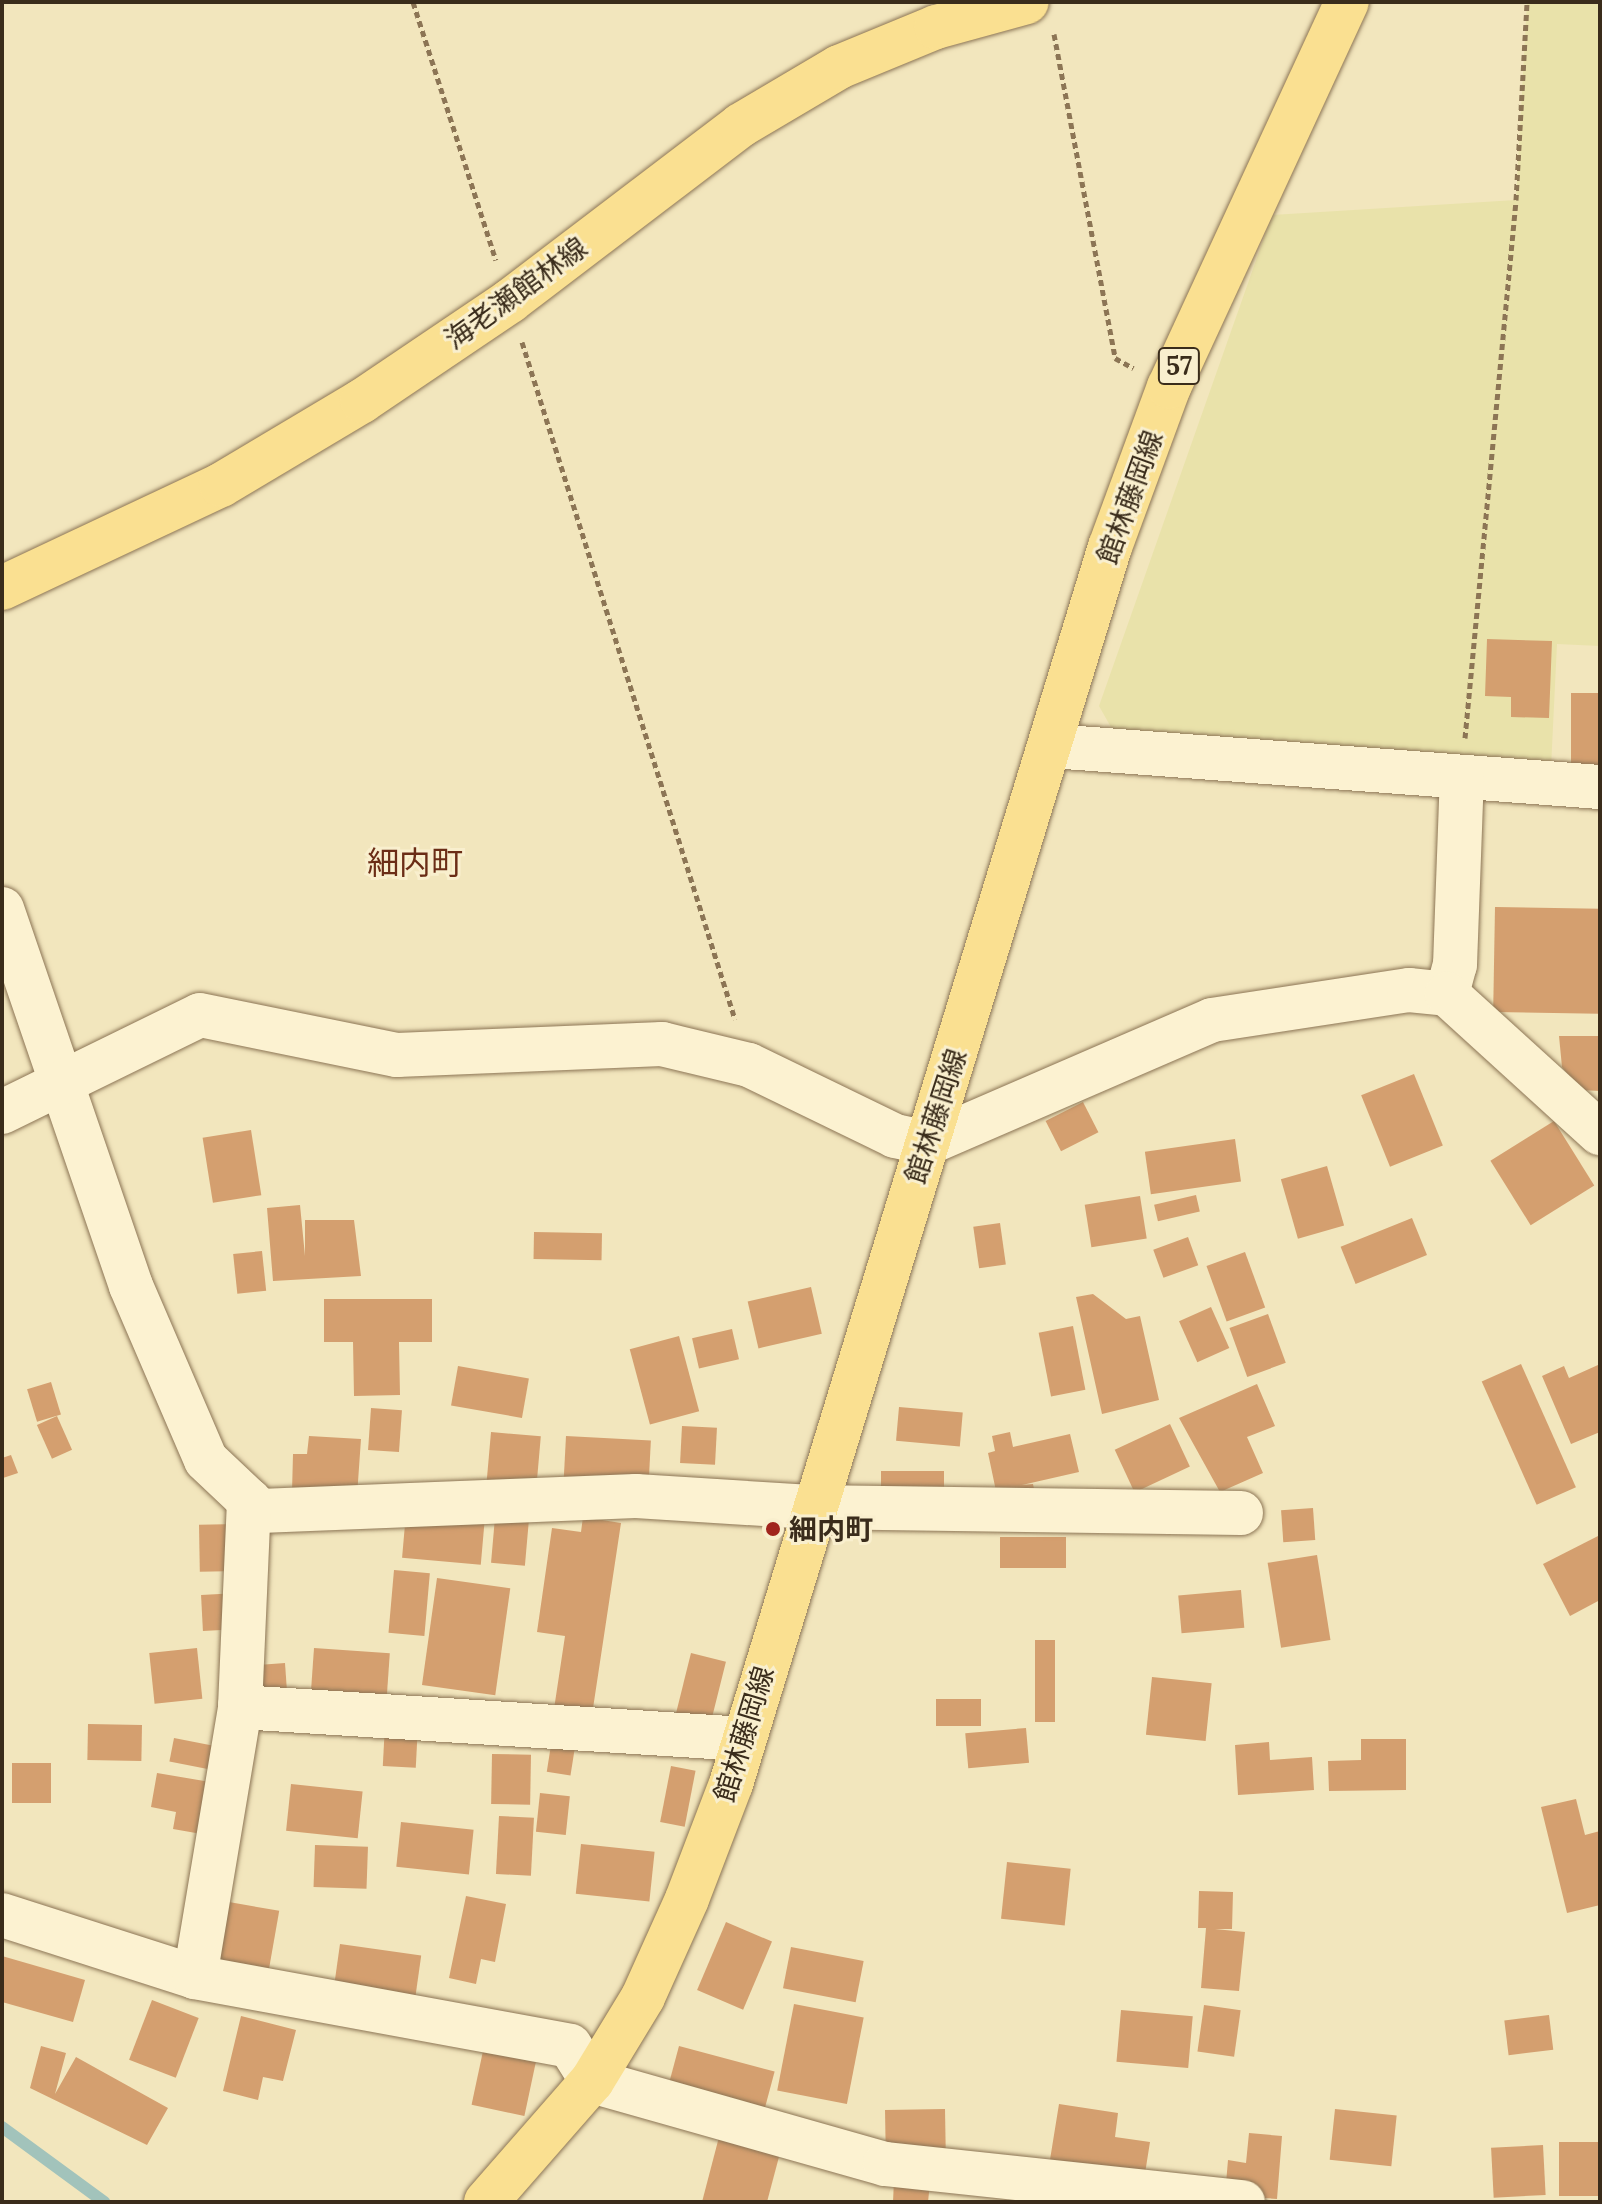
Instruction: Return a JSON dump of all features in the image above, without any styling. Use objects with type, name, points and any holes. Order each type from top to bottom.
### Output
[{"type":"main road","name":"館林藤岡線","points":[[486,2202],[592,2081],[681,1913],[744,1739],[811,1507],[1052,746],[1110,547],[1169,387],[1347,2]]},
{"type":"main road","name":"海老瀬館林線","points":[[2,588],[221,485],[510,301],[741,125],[839,67],[936,27],[1039,10]]},
{"type":"street","points":[[1052,746],[1600,787]]},
{"type":"street","points":[[1447,994],[1455,965],[1462,778]]},
{"type":"street","points":[[2,909],[64,1081],[131,1286],[206,1460],[260,1511],[564,1496],[811,1507],[1241,1513]]},
{"type":"street","points":[[2,1112],[200,1015],[397,1055],[662,1044],[749,1065],[895,1136],[928,1143],[1212,1020],[1409,990],[1447,994],[1600,1133]]},
{"type":"street","points":[[195,1977],[240,1707],[249,1500]]},
{"type":"street","points":[[240,1707],[744,1739]]},
{"type":"street","points":[[2,1915],[195,1977],[570,2046],[592,2081],[885,2164],[1243,2202]]},
{"type":"path","points":[[413,2],[749,1065]]},
{"type":"path","points":[[1462,778],[1516,200],[1527,2]]},
{"type":"path","points":[[1039,10],[1115,358],[1169,387]]},
{"type":"shaded area","points":[[1527,2],[1600,2],[1600,646],[1557,644],[1551,768],[1116,736],[1099,706],[1272,215],[1516,200]]},
{"type":"building","points":[[1487,639],[1552,641],[1549,718],[1511,717],[1511,697],[1485,696]]},
{"type":"building","points":[[1571,693],[1600,693],[1600,770],[1571,770]]},
{"type":"building","points":[[1495,907],[1600,909],[1598,1014],[1493,1012]]},
{"type":"building","points":[[1559,1036],[1600,1036],[1600,1091],[1580,1090],[1562,1067]]},
{"type":"building","points":[[1414,1074],[1443,1145],[1390,1167],[1361,1095]]},
{"type":"building","points":[[1083,1102],[1098,1132],[1061,1151],[1046,1121]]},
{"type":"building","points":[[1554,1121],[1594,1185],[1531,1225],[1490,1161]]},
{"type":"building","points":[[251,1130],[261,1195],[213,1203],[203,1138]]},
{"type":"building","points":[[1235,1139],[1241,1182],[1151,1194],[1145,1152]]},
{"type":"building","points":[[1327,1166],[1344,1226],[1298,1239],[1281,1179]]},
{"type":"building","points":[[1196,1195],[1200,1212],[1158,1221],[1154,1205]]},
{"type":"building","points":[[1140,1196],[1147,1238],[1091,1247],[1085,1205]]},
{"type":"building","points":[[300,1205],[305,1256],[305,1220],[354,1220],[361,1276],[273,1281],[267,1208]]},
{"type":"building","points":[[1412,1218],[1427,1255],[1356,1284],[1341,1247]]},
{"type":"building","points":[[1000,1223],[1006,1265],[979,1268],[973,1227]]},
{"type":"building","points":[[534,1232],[602,1233],[602,1260],[534,1259]]},
{"type":"building","points":[[1188,1237],[1198,1265],[1163,1278],[1153,1250]]},
{"type":"building","points":[[262,1251],[266,1291],[237,1294],[233,1254]]},
{"type":"building","points":[[1245,1252],[1265,1307],[1227,1321],[1206,1266]]},
{"type":"building","points":[[811,1287],[822,1334],[758,1348],[748,1302]]},
{"type":"building","points":[[1093,1294],[1126,1319],[1140,1316],[1159,1400],[1102,1414],[1076,1297]]},
{"type":"building","points":[[324,1299],[432,1299],[432,1342],[399,1342],[400,1395],[354,1396],[353,1342],[324,1342]]},
{"type":"building","points":[[1211,1307],[1229,1348],[1197,1362],[1179,1321]]},
{"type":"building","points":[[1268,1314],[1286,1363],[1247,1377],[1229,1328]]},
{"type":"building","points":[[1073,1326],[1085,1390],[1051,1396],[1039,1333]]},
{"type":"building","points":[[732,1329],[739,1359],[699,1368],[692,1338]]},
{"type":"building","points":[[679,1336],[699,1411],[650,1425],[630,1349]]},
{"type":"building","points":[[1521,1364],[1576,1487],[1537,1505],[1482,1381]]},
{"type":"building","points":[[1598,1365],[1600,1432],[1571,1444],[1542,1376],[1564,1366],[1569,1378]]},
{"type":"building","points":[[458,1366],[529,1379],[522,1418],[451,1405]]},
{"type":"building","points":[[51,1382],[61,1415],[37,1422],[27,1389]]},
{"type":"building","points":[[1257,1384],[1275,1426],[1247,1437],[1263,1473],[1220,1492],[1179,1418]]},
{"type":"building","points":[[899,1407],[963,1413],[960,1446],[896,1441]]},
{"type":"building","points":[[371,1408],[402,1410],[399,1452],[368,1450]]},
{"type":"building","points":[[57,1416],[72,1450],[52,1459],[37,1425]]},
{"type":"building","points":[[1170,1424],[1190,1467],[1135,1492],[1115,1450]]},
{"type":"building","points":[[682,1426],[717,1428],[715,1465],[680,1463]]},
{"type":"building","points":[[491,1432],[541,1436],[536,1489],[486,1485]]},
{"type":"building","points":[[1010,1432],[1013,1447],[1070,1434],[1079,1472],[1022,1485],[1033,1484],[1036,1499],[996,1491],[988,1453],[995,1451],[992,1436]]},
{"type":"building","points":[[309,1436],[361,1439],[357,1496],[292,1492],[293,1454],[307,1454]]},
{"type":"building","points":[[566,1436],[651,1440],[649,1483],[564,1479]]},
{"type":"building","points":[[11,1455],[18,1473],[3,1478],[2,1458]]},
{"type":"building","points":[[881,1471],[944,1471],[944,1501],[881,1501]]},
{"type":"building","points":[[496,1506],[530,1509],[525,1566],[491,1563]]},
{"type":"building","points":[[1313,1508],[1315,1540],[1283,1542],[1281,1510]]},
{"type":"building","points":[[406,1513],[485,1520],[481,1565],[402,1558]]},
{"type":"building","points":[[583,1517],[621,1523],[592,1715],[554,1709],[565,1636],[537,1632],[552,1528],[581,1532]]},
{"type":"building","points":[[238,1524],[239,1571],[200,1572],[199,1525]]},
{"type":"building","points":[[1600,1535],[1600,1600],[1570,1616],[1543,1564]]},
{"type":"building","points":[[1000,1537],[1066,1537],[1066,1568],[1000,1568]]},
{"type":"building","points":[[1317,1555],[1330,1640],[1281,1648],[1268,1563]]},
{"type":"building","points":[[394,1570],[430,1573],[424,1636],[389,1633]]},
{"type":"building","points":[[437,1578],[510,1588],[495,1695],[422,1685]]},
{"type":"building","points":[[1241,1590],[1244,1628],[1182,1633],[1178,1595]]},
{"type":"building","points":[[238,1593],[240,1629],[203,1631],[201,1595]]},
{"type":"building","points":[[1035,1640],[1055,1640],[1055,1722],[1035,1722]]},
{"type":"building","points":[[197,1648],[202,1699],[155,1704],[149,1653]]},
{"type":"building","points":[[314,1648],[390,1653],[387,1695],[311,1690]]},
{"type":"building","points":[[691,1653],[726,1662],[711,1723],[676,1714]]},
{"type":"building","points":[[285,1663],[287,1691],[260,1693],[258,1665]]},
{"type":"building","points":[[1152,1677],[1212,1683],[1206,1741],[1146,1735]]},
{"type":"building","points":[[936,1699],[981,1699],[981,1726],[936,1726]]},
{"type":"building","points":[[88,1724],[142,1725],[141,1761],[87,1760]]},
{"type":"building","points":[[385,1724],[418,1726],[416,1768],[383,1766]]},
{"type":"building","points":[[1026,1728],[1029,1763],[968,1768],[965,1733]]},
{"type":"building","points":[[174,1738],[221,1747],[217,1771],[169,1762]]},
{"type":"building","points":[[1361,1739],[1406,1739],[1406,1790],[1329,1791],[1328,1761],[1361,1760]]},
{"type":"building","points":[[1269,1742],[1270,1760],[1312,1757],[1314,1790],[1238,1795],[1235,1745]]},
{"type":"building","points":[[551,1745],[575,1749],[570,1775],[547,1772]]},
{"type":"building","points":[[492,1754],[531,1755],[530,1805],[491,1804]]},
{"type":"building","points":[[12,1763],[51,1763],[51,1803],[12,1803]]},
{"type":"building","points":[[671,1766],[696,1771],[685,1827],[660,1822]]},
{"type":"building","points":[[157,1773],[222,1784],[213,1836],[173,1829],[176,1812],[151,1807]]},
{"type":"building","points":[[291,1784],[363,1792],[358,1838],[286,1831]]},
{"type":"building","points":[[540,1793],[570,1796],[566,1835],[536,1832]]},
{"type":"building","points":[[1576,1799],[1585,1835],[1600,1831],[1600,1905],[1567,1913],[1541,1807]]},
{"type":"building","points":[[499,1816],[534,1818],[531,1876],[496,1874]]},
{"type":"building","points":[[401,1822],[474,1830],[469,1874],[396,1867]]},
{"type":"building","points":[[581,1844],[655,1852],[649,1901],[576,1894]]},
{"type":"building","points":[[315,1845],[368,1847],[367,1889],[314,1887]]},
{"type":"building","points":[[1007,1862],[1071,1869],[1065,1925],[1001,1919]]},
{"type":"building","points":[[1199,1891],[1233,1892],[1232,1929],[1215,1929],[1245,1932],[1239,1991],[1201,1988],[1206,1928],[1198,1928]]},
{"type":"building","points":[[466,1896],[506,1904],[495,1962],[481,1959],[476,1984],[449,1978]]},
{"type":"building","points":[[229,1902],[279,1911],[268,1974],[218,1965]]},
{"type":"building","points":[[726,1922],[772,1942],[743,2010],[697,1990]]},
{"type":"building","points":[[340,1944],[421,1955],[414,2005],[333,1994]]},
{"type":"building","points":[[791,1947],[864,1961],[856,2002],[783,1988]]},
{"type":"building","points":[[2,1956],[85,1980],[73,2022],[2,2002]]},
{"type":"building","points":[[152,2000],[199,2018],[176,2078],[129,2060]]},
{"type":"building","points":[[794,2004],[864,2018],[847,2104],[777,2090]]},
{"type":"building","points":[[1204,2005],[1241,2010],[1234,2057],[1197,2052]]},
{"type":"building","points":[[1121,2010],[1193,2016],[1188,2068],[1116,2062]]},
{"type":"building","points":[[1549,2015],[1553,2050],[1509,2055],[1504,2020]]},
{"type":"building","points":[[241,2016],[296,2030],[283,2081],[263,2077],[258,2100],[223,2091]]},
{"type":"building","points":[[41,2046],[66,2053],[55,2094],[76,2057],[168,2108],[147,2145],[30,2088]]},
{"type":"building","points":[[679,2046],[775,2072],[761,2122],[666,2096]]},
{"type":"building","points":[[483,2051],[536,2062],[524,2116],[472,2105]]},
{"type":"building","points":[[1059,2104],[1118,2113],[1115,2137],[1150,2142],[1143,2186],[1048,2172]]},
{"type":"building","points":[[945,2109],[946,2157],[886,2158],[885,2110]]},
{"type":"building","points":[[1335,2109],[1397,2115],[1391,2166],[1330,2160]]},
{"type":"building","points":[[1249,2133],[1282,2136],[1277,2199],[1225,2195],[1228,2160],[1246,2163]]},
{"type":"building","points":[[719,2137],[780,2153],[767,2202],[702,2202]]},
{"type":"building","points":[[1559,2142],[1600,2142],[1600,2196],[1559,2196]]},
{"type":"building","points":[[1543,2145],[1546,2195],[1494,2198],[1491,2148]]},
{"type":"building","points":[[894,2180],[930,2183],[928,2202],[893,2202]]},
{"type":"waterway","points":[[2,2127],[104,2202]]},
{"type":"place","name":"細内町","points":[[773,1529]]},
{"type":"district","name":"細内町","points":[[415,863]]}]
